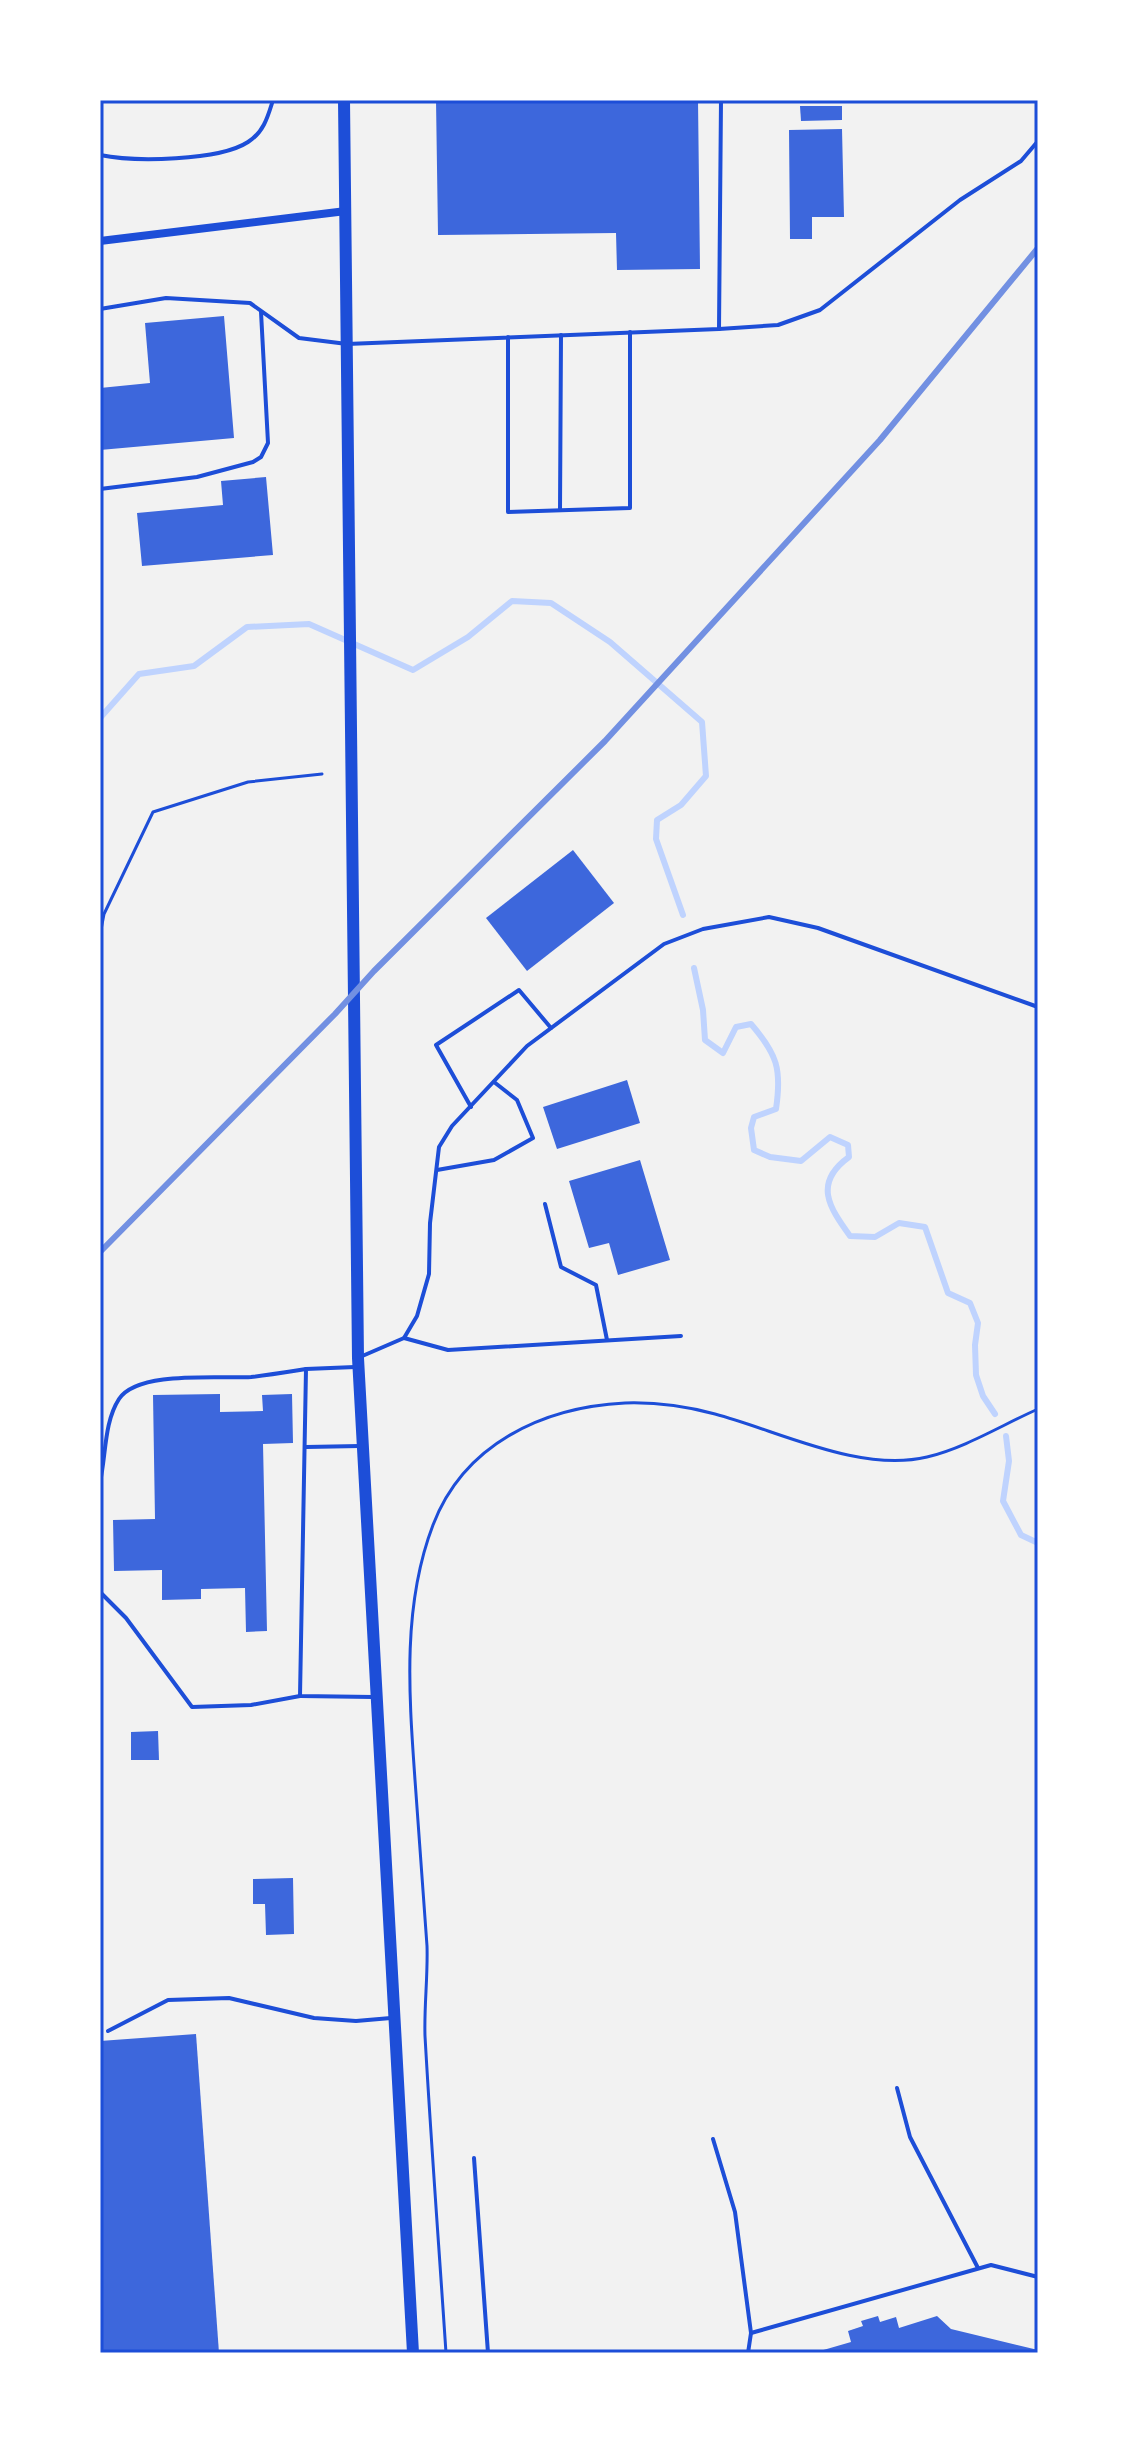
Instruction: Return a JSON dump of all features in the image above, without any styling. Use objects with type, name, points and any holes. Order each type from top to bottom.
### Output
[{"type":"main road","points":[[344,100],[358,1362],[413,2353]]},
{"type":"street","points":[[100,241],[346,211]]},
{"type":"lane","points":[[100,155],[125,160],[185,157],[232,150],[250,141],[266,124],[273,100]]},
{"type":"lane","points":[[719,329],[721,100]]},
{"type":"lane","points":[[100,309],[166,298],[250,303],[299,338],[347,344],[778,325],[820,310],[960,200],[1021,161],[1038,141]]},
{"type":"lane","points":[[100,489],[197,477],[261,457],[268,443],[261,312]]},
{"type":"lane","points":[[508,337],[508,512],[630,508],[630,332]]},
{"type":"lane","points":[[560,510],[561,335]]},
{"type":"lane","points":[[100,1482],[109,1423],[120,1396],[135,1387],[159,1380],[251,1377],[358,1362],[404,1338],[417,1316],[429,1274],[430,1223],[439,1147],[452,1126],[527,1046],[664,944],[703,929],[769,917],[818,928],[1038,1007]]},
{"type":"lane","points":[[471,1107],[436,1045],[519,990],[551,1028]]},
{"type":"lane","points":[[437,1170],[494,1160],[533,1138],[517,1100],[494,1082]]},
{"type":"lane","points":[[545,1204],[561,1267],[596,1285],[607,1340]]},
{"type":"lane","points":[[404,1338],[448,1350],[681,1336]]},
{"type":"lane","points":[[300,1696],[306,1369]]},
{"type":"lane","points":[[306,1447],[363,1446]]},
{"type":"lane","points":[[100,1592],[126,1618],[192,1707],[251,1705],[300,1696],[375,1697]]},
{"type":"lane","points":[[108,2031],[168,2000],[229,1998],[314,2018],[356,2021],[395,2018]]},
{"type":"lane","points":[[897,2088],[910,2137],[978,2268]]},
{"type":"lane","points":[[713,2139],[735,2212],[751,2333],[748,2353],[737,2353]]},
{"type":"lane","points":[[474,2158],[488,2353]]},
{"type":"lane","points":[[751,2333],[991,2265],[1038,2277]]},
{"type":"path","points":[[100,935],[104,914],[153,812],[248,782],[322,774]]},
{"type":"path","points":[[446,2353],[425,2032],[427,1952],[411,1729],[410,1637],[418,1573],[434,1523],[452,1489],[476,1462],[523,1427],[548,1416],[588,1406],[641,1403],[678,1406],[712,1413],[852,1455],[892,1461],[927,1457],[1038,1409]]},
{"type":"building","points":[[436,100],[698,100],[700,269],[617,270],[616,233],[438,235]]},
{"type":"building","points":[[800,106],[842,106],[842,120],[801,121]]},
{"type":"building","points":[[842,129],[844,217],[812,217],[812,239],[790,239],[789,130]]},
{"type":"building","points":[[224,316],[234,438],[100,450],[100,388],[150,383],[145,323]]},
{"type":"building","points":[[266,477],[273,555],[142,566],[137,513],[223,505],[221,481]]},
{"type":"building","points":[[573,850],[614,903],[527,971],[486,918]]},
{"type":"building","points":[[627,1080],[640,1123],[557,1149],[543,1107]]},
{"type":"building","points":[[640,1160],[670,1260],[618,1275],[609,1243],[589,1248],[569,1181]]},
{"type":"building","points":[[220,1394],[220,1412],[263,1411],[262,1395],[292,1394],[293,1443],[263,1444],[267,1631],[246,1632],[245,1588],[201,1589],[201,1599],[162,1600],[162,1570],[114,1571],[113,1520],[155,1519],[153,1395]]},
{"type":"building","points":[[158,1731],[159,1760],[131,1760],[131,1732]]},
{"type":"building","points":[[293,1878],[294,1934],[266,1935],[265,1904],[253,1904],[253,1879]]},
{"type":"building","points":[[196,2034],[219,2353],[100,2353],[100,2041]]},
{"type":"building","points":[[878,2316],[880,2322],[896,2317],[899,2328],[937,2316],[951,2329],[1038,2350],[1038,2353],[813,2353],[851,2342],[848,2331],[863,2326],[861,2321]]},
{"type":"waterway","points":[[100,718],[139,674],[194,666],[247,627],[309,624],[413,670],[468,637],[512,601],[551,603],[610,642],[702,722],[706,776],[681,805],[657,820],[656,839],[683,915]]},
{"type":"waterway","points":[[694,968],[703,1010],[705,1040],[723,1053],[736,1027],[751,1024],[767,1044],[776,1063],[776,1109],[754,1117],[751,1128],[754,1150],[770,1157],[801,1161],[830,1137],[848,1145],[849,1157],[831,1176],[828,1195],[836,1215],[850,1236],[875,1237],[899,1223],[925,1227],[948,1293],[970,1303],[978,1323],[976,1375],[983,1396],[995,1414]]},
{"type":"waterway","points":[[1006,1436],[1009,1461],[1003,1501],[1021,1535],[1038,1543]]},
{"type":"railway","points":[[100,1252],[374,971],[605,741],[880,440],[1038,248]]}]
